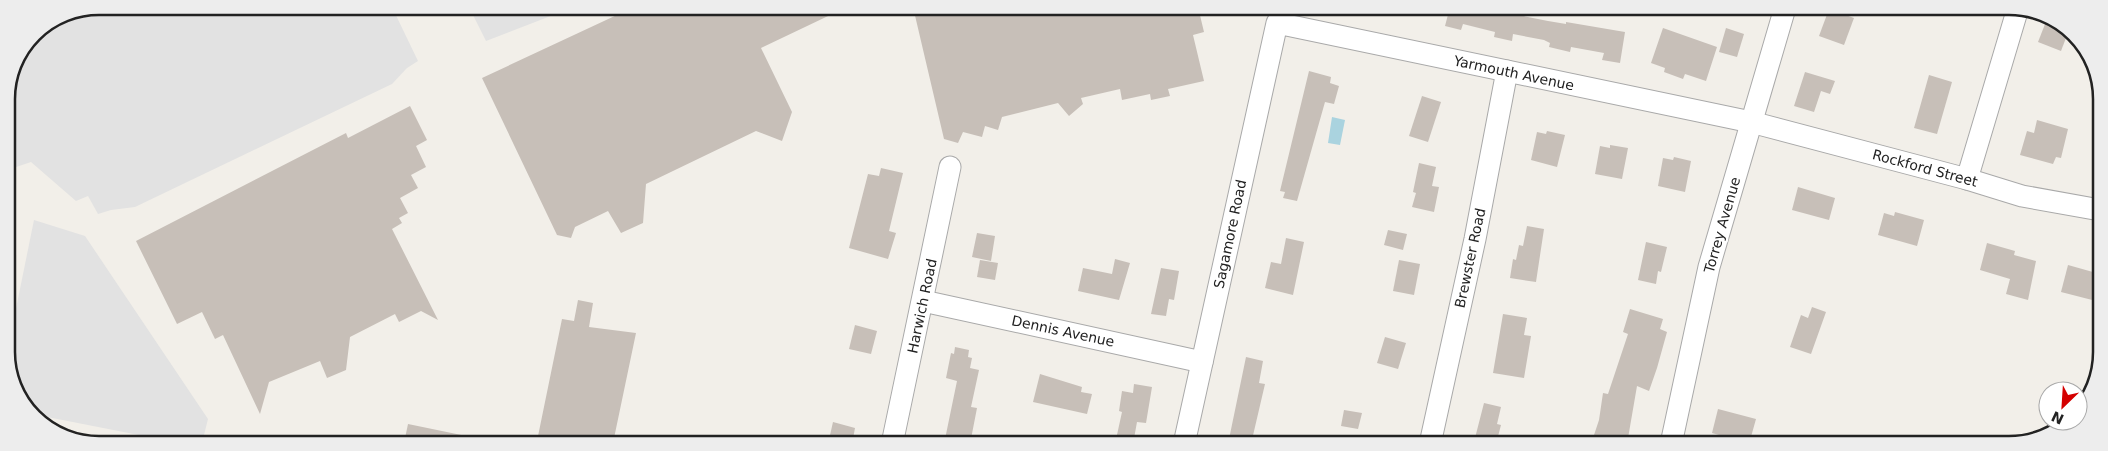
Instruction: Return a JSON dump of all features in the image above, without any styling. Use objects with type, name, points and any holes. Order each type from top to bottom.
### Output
[{"type":"street","name":"Torrey Avenue","points":[[1673,436],[1709,267],[1783,15]]},
{"type":"street","points":[[1967,179],[2016,16]]},
{"type":"street","name":"Yarmouth Avenue","points":[[1277,23],[1751,122]]},
{"type":"street","name":"Sagamore Road","points":[[1186,436],[1277,23]]},
{"type":"street","name":"Brewster Road","points":[[1432,436],[1475,239],[1507,71]]},
{"type":"street","name":"Rockford Street","points":[[1751,122],[2050,202],[2093,209]]},
{"type":"street","name":"Harwich Road","points":[[894,436],[950,167]]},
{"type":"street","name":"Dennis Avenue","points":[[923,300],[1202,362]]},
{"type":"shaded area","points":[[99,15],[396,15],[418,61],[407,68],[392,84],[135,207],[111,210],[98,214],[88,196],[76,201],[31,162],[16,167],[15,94],[18,77],[32,48],[44,36],[67,21]]},
{"type":"shaded area","points":[[473,15],[553,15],[486,41]]},
{"type":"shaded area","points":[[34,220],[85,236],[208,419],[204,436],[144,436],[46,417],[32,403],[19,379],[15,352],[15,314]]},
{"type":"water","points":[[1332,117],[1345,120],[1340,145],[1328,143]]},
{"type":"building","points":[[617,15],[830,15],[761,48],[792,112],[782,141],[756,131],[646,184],[643,223],[621,233],[608,211],[575,227],[571,238],[557,235],[482,78]]},
{"type":"building","points":[[915,15],[1200,15],[1204,32],[1193,35],[1204,81],[1168,89],[1170,96],[1151,100],[1150,94],[1122,100],[1120,89],[1081,98],[1083,104],[1069,116],[1058,103],[1002,117],[998,130],[985,126],[982,137],[963,132],[958,143],[944,139]]},
{"type":"building","points":[[1448,15],[1518,15],[1625,32],[1620,63],[1602,60],[1604,53],[1571,47],[1570,52],[1549,47],[1550,43],[1544,40],[1513,34],[1512,41],[1494,37],[1495,32],[1463,24],[1461,30],[1445,26]]},
{"type":"building","points":[[1827,15],[1846,15],[1854,18],[1844,45],[1819,36]]},
{"type":"building","points":[[2045,23],[2066,38],[2061,51],[2038,42]]},
{"type":"building","points":[[1663,28],[1717,47],[1706,81],[1685,74],[1683,79],[1664,72],[1665,68],[1651,63]]},
{"type":"building","points":[[1726,28],[1744,34],[1737,57],[1719,52]]},
{"type":"building","points":[[1309,71],[1331,77],[1330,83],[1339,86],[1334,104],[1325,102],[1297,201],[1283,198],[1285,192],[1280,191]]},
{"type":"building","points":[[1805,72],[1835,81],[1830,94],[1821,91],[1814,112],[1794,106]]},
{"type":"building","points":[[1929,75],[1952,82],[1937,134],[1914,128]]},
{"type":"building","points":[[1422,96],[1441,102],[1428,142],[1409,136]]},
{"type":"building","points":[[410,106],[427,140],[416,146],[426,167],[411,175],[418,188],[400,198],[408,213],[399,218],[402,223],[392,229],[438,320],[421,311],[399,322],[395,314],[350,337],[346,370],[327,378],[320,361],[269,382],[260,414],[223,335],[215,339],[202,312],[177,324],[136,241],[346,133],[348,138]]},
{"type":"building","points":[[2037,120],[2068,129],[2061,158],[2056,157],[2053,164],[2020,155],[2027,131],[2034,133]]},
{"type":"building","points":[[1547,131],[1565,135],[1557,167],[1531,160],[1537,132],[1546,134]]},
{"type":"building","points":[[1610,145],[1628,148],[1622,179],[1595,174],[1600,146],[1610,148]]},
{"type":"building","points":[[1674,157],[1691,161],[1685,192],[1658,186],[1663,158],[1673,160]]},
{"type":"building","points":[[1419,163],[1436,167],[1432,186],[1439,187],[1434,212],[1412,207],[1416,193],[1413,192]]},
{"type":"building","points":[[881,168],[903,173],[889,231],[896,233],[888,259],[849,248],[868,174],[879,176]]},
{"type":"building","points":[[1798,187],[1835,198],[1829,220],[1792,210]]},
{"type":"building","points":[[1895,212],[1924,220],[1917,246],[1878,235],[1884,213],[1894,216]]},
{"type":"building","points":[[1527,226],[1544,229],[1536,282],[1510,278],[1513,259],[1516,260],[1519,245],[1523,246]]},
{"type":"building","points":[[1388,230],[1407,234],[1403,250],[1384,245]]},
{"type":"building","points":[[977,233],[995,236],[991,261],[972,257]]},
{"type":"building","points":[[1286,238],[1304,242],[1293,295],[1265,288],[1271,262],[1281,264]]},
{"type":"building","points":[[1646,242],[1667,247],[1661,272],[1658,271],[1656,284],[1638,280]]},
{"type":"building","points":[[1987,243],[2015,251],[2014,255],[2036,261],[2028,300],[2006,294],[2010,279],[1980,270]]},
{"type":"building","points":[[1115,259],[1130,263],[1119,300],[1078,291],[1083,268],[1112,274]]},
{"type":"building","points":[[980,260],[998,263],[995,280],[977,277]]},
{"type":"building","points":[[1399,260],[1420,264],[1414,295],[1393,291]]},
{"type":"building","points":[[2068,265],[2093,272],[2093,300],[2061,292]]},
{"type":"building","points":[[1161,268],[1179,271],[1174,300],[1169,299],[1166,316],[1151,314]]},
{"type":"building","points":[[578,300],[593,303],[589,327],[636,333],[614,436],[538,436],[562,319],[574,321]]},
{"type":"building","points":[[1812,307],[1826,312],[1811,354],[1790,347],[1801,315],[1808,318]]},
{"type":"building","points":[[1630,309],[1663,319],[1660,329],[1667,332],[1649,391],[1637,386],[1628,436],[1594,436],[1599,420],[1603,393],[1608,394],[1628,334],[1623,332]]},
{"type":"building","points":[[1503,314],[1527,318],[1524,335],[1531,336],[1524,378],[1493,373]]},
{"type":"building","points":[[855,325],[877,331],[871,354],[849,349]]},
{"type":"building","points":[[1385,337],[1406,343],[1398,369],[1377,363]]},
{"type":"building","points":[[955,347],[969,350],[968,357],[972,358],[970,368],[979,370],[971,407],[977,408],[972,436],[946,436],[957,381],[946,378],[951,353],[954,354]]},
{"type":"building","points":[[1246,357],[1263,361],[1259,383],[1265,384],[1253,436],[1230,436]]},
{"type":"building","points":[[1040,374],[1082,387],[1081,392],[1092,394],[1087,414],[1033,402]]},
{"type":"building","points":[[1134,384],[1152,387],[1146,423],[1137,422],[1134,436],[1117,436],[1122,412],[1119,411],[1122,391],[1133,393]]},
{"type":"building","points":[[1484,403],[1501,407],[1497,424],[1501,425],[1498,436],[1476,436]]},
{"type":"building","points":[[1718,409],[1756,419],[1751,436],[1719,436],[1712,433]]},
{"type":"building","points":[[1344,410],[1362,413],[1358,429],[1341,426]]},
{"type":"building","points":[[833,422],[855,428],[854,436],[830,436]]},
{"type":"building","points":[[408,424],[466,436],[405,436]]}]
